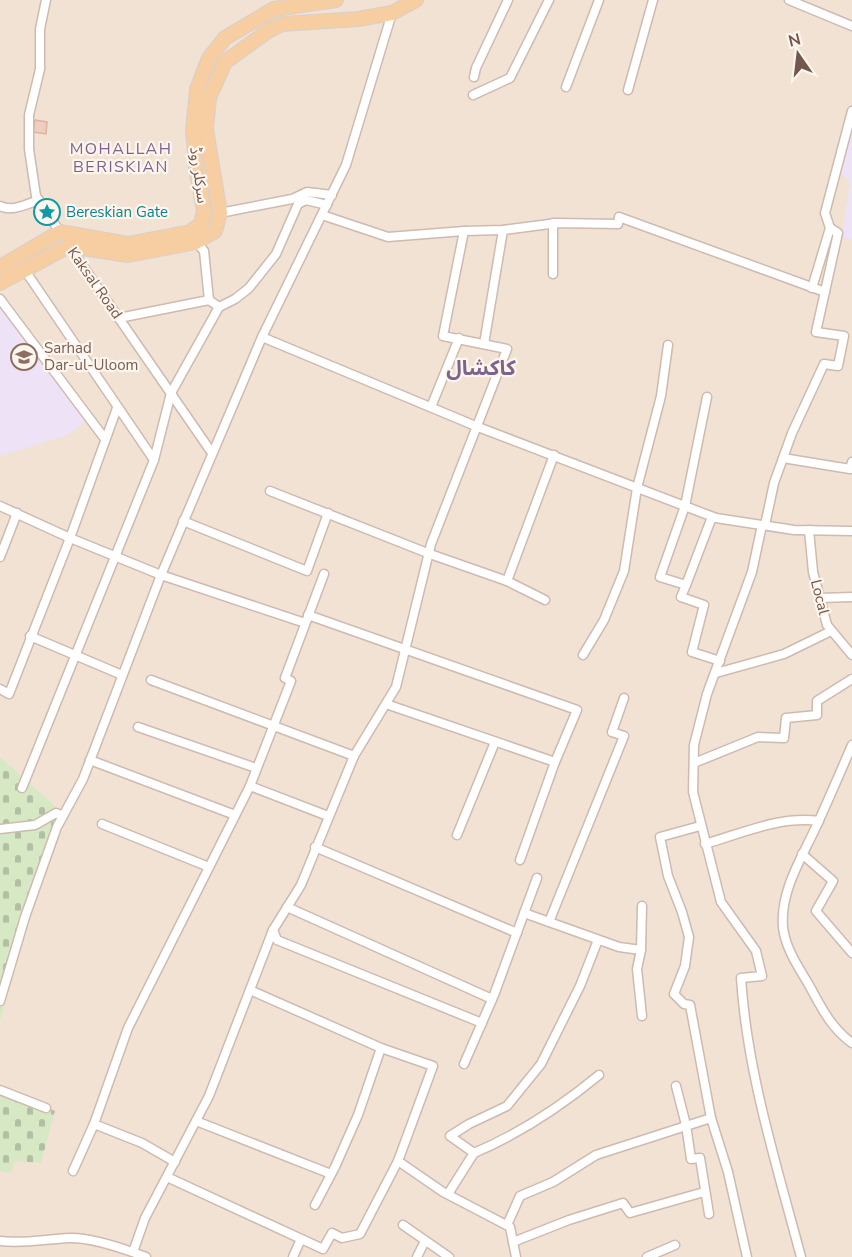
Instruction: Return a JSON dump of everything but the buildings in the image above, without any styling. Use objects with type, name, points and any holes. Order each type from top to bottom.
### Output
[{"type":"main road","name":"سرکلر روڈ","points":[[193,237],[201,224],[204,211],[196,168],[193,130],[198,86],[209,58],[225,38],[273,9],[336,0]]},
{"type":"main road","points":[[0,283],[69,246],[128,255],[214,231],[220,213],[206,129],[209,98],[225,62],[282,24],[358,19],[392,13],[417,0]]},
{"type":"main road","points":[[273,9],[282,24]]},
{"type":"main road","points":[[0,267],[60,232],[128,244],[193,237]]},
{"type":"main road","name":"Kaksal Road","points":[[60,232],[69,246]]},
{"type":"street","points":[[46,0],[40,29],[40,69],[29,115],[30,157],[36,196],[60,232]]},
{"type":"street","points":[[474,77],[476,68],[508,0]]},
{"type":"street","points":[[473,95],[510,78],[549,0]]},
{"type":"street","points":[[566,87],[599,0]]},
{"type":"street","points":[[628,90],[653,0]]},
{"type":"street","points":[[789,0],[852,26]]},
{"type":"street","points":[[0,1001],[25,917],[57,827],[90,760],[183,521],[262,337],[346,165],[392,13]]},
{"type":"street","points":[[812,288],[830,228],[825,213],[852,111]]},
{"type":"street","points":[[220,213],[292,199],[307,192],[332,195]]},
{"type":"street","points":[[0,206],[15,208],[39,200]]},
{"type":"street","points":[[22,788],[117,557],[154,460],[171,393],[219,307],[235,299],[249,288],[276,254],[298,204],[306,200],[327,205]]},
{"type":"street","points":[[322,215],[388,237],[503,230],[553,223],[618,224],[619,217],[825,292]]},
{"type":"street","points":[[553,223],[553,274]]},
{"type":"street","points":[[801,1257],[755,1077],[743,1007],[741,978],[762,976],[756,951],[721,902],[693,792],[694,745],[707,694],[752,572],[774,483],[792,433],[824,364],[838,366],[844,336],[816,332],[838,233],[830,228]]},
{"type":"street","points":[[484,344],[503,230]]},
{"type":"street","points":[[133,1252],[145,1218],[209,1096],[273,930],[301,885],[354,756],[396,687],[431,544],[507,349],[443,336],[464,231]]},
{"type":"street","points":[[193,237],[204,251],[209,300]]},
{"type":"street","name":"Kaksal Road","points":[[69,246],[212,453]]},
{"type":"street","points":[[24,269],[154,460]]},
{"type":"street","points":[[0,299],[105,439]]},
{"type":"street","points":[[119,318],[209,300],[219,307]]},
{"type":"street","points":[[262,337],[478,427],[712,517],[809,530],[852,531]]},
{"type":"street","points":[[431,407],[459,338]]},
{"type":"street","points":[[583,655],[604,620],[624,571],[637,488],[661,396],[668,345]]},
{"type":"street","points":[[686,585],[660,577],[685,506],[707,397]]},
{"type":"street","points":[[0,689],[9,694],[70,538],[117,408]]},
{"type":"street","points":[[507,581],[554,455]]},
{"type":"street","points":[[783,458],[850,469],[852,462]]},
{"type":"street","points":[[270,491],[430,554],[507,581],[545,600]]},
{"type":"street","points":[[0,506],[70,538],[161,575],[405,650],[578,710],[555,762],[520,860]]},
{"type":"street","points":[[0,557],[17,513]]},
{"type":"street","points":[[183,521],[307,571],[328,513]]},
{"type":"street","points":[[712,517],[681,597],[704,605],[692,652],[720,661]]},
{"type":"street","name":"Local","points":[[809,530],[813,572],[827,625],[852,655]]},
{"type":"street","points":[[73,1172],[94,1124],[128,1028],[250,786],[291,681],[285,678],[324,574]]},
{"type":"street","points":[[820,598],[852,597]]},
{"type":"street","points":[[716,673],[784,654],[831,631]]},
{"type":"street","points":[[30,636],[122,675]]},
{"type":"street","points":[[694,763],[758,737],[784,738],[786,718],[817,715],[816,701],[852,679]]},
{"type":"street","points":[[151,680],[354,756]]},
{"type":"street","points":[[549,922],[624,736],[612,732],[624,698]]},
{"type":"street","points":[[386,704],[555,762]]},
{"type":"street","points":[[138,727],[256,768]]},
{"type":"street","points":[[457,835],[495,742]]},
{"type":"street","points":[[852,745],[802,854],[785,899],[783,928],[792,954],[825,1015],[840,1034],[852,1043]]},
{"type":"street","points":[[90,760],[235,815]]},
{"type":"street","points":[[250,786],[328,816]]},
{"type":"street","points":[[0,829],[35,825],[56,813],[63,816]]},
{"type":"street","points":[[705,844],[772,823],[801,819],[819,821]]},
{"type":"street","points":[[102,824],[209,867]]},
{"type":"street","points":[[700,826],[660,837],[668,876],[689,937],[686,966],[674,994],[684,1004],[690,1005],[711,1118],[728,1172],[747,1257]]},
{"type":"street","points":[[315,847],[517,933]]},
{"type":"street","points":[[802,854],[833,881],[816,911],[852,953]]},
{"type":"street","points":[[464,1064],[492,999],[537,878]]},
{"type":"street","points":[[642,906],[641,950],[637,969],[642,1016]]},
{"type":"street","points":[[287,907],[492,999]]},
{"type":"street","points":[[524,914],[619,947],[641,950]]},
{"type":"street","points":[[273,930],[277,940],[482,1023]]},
{"type":"street","points":[[474,1153],[450,1136],[507,1106],[541,1064],[580,986],[598,940]]},
{"type":"street","points":[[167,1177],[323,1249],[332,1233],[342,1238],[360,1234],[398,1161],[433,1066],[381,1048],[250,990]]},
{"type":"street","points":[[315,1204],[358,1115],[381,1048]]},
{"type":"street","points":[[448,1194],[474,1153],[502,1141],[559,1107],[599,1076]]},
{"type":"street","points":[[676,1086],[686,1125],[691,1159],[700,1158],[709,1214]]},
{"type":"street","points":[[0,1090],[46,1108]]},
{"type":"street","points":[[507,1226],[520,1196],[553,1182],[596,1155],[711,1118]]},
{"type":"street","points":[[196,1121],[331,1174]]},
{"type":"street","points":[[94,1124],[142,1143],[175,1162]]},
{"type":"street","points":[[398,1161],[448,1194],[510,1227],[516,1257]]},
{"type":"street","points":[[513,1242],[569,1220],[623,1203],[630,1213],[704,1192]]},
{"type":"street","points":[[403,1225],[449,1257]]},
{"type":"street","points":[[0,1240],[16,1243],[72,1238],[122,1247],[146,1257]]},
{"type":"street","points":[[293,1257],[301,1239]]},
{"type":"street","points":[[417,1257],[425,1240]]},
{"type":"street","points":[[647,1257],[675,1245]]},
{"type":"shaded area","points":[[0,0],[852,0],[852,1257],[0,1257]]},
{"type":"shaded area","points":[[852,106],[852,239],[842,238],[850,183],[833,164]]},
{"type":"shaded area","name":"Sarhad Dar-ul-Uloom","points":[[0,298],[94,416],[67,435],[0,456]]},
{"type":"green space","points":[[0,757],[57,808],[0,1021]]},
{"type":"green space","points":[[0,1090],[55,1111],[41,1163],[15,1161],[11,1173],[0,1171]]},
{"type":"place","name":"Bereskian Gate","points":[[47,212]]},
{"type":"place","name":"Sarhad Dar-ul-Uloom","points":[[24,357]]},
{"type":"district","name":"MOHALLAH BERISKIAN","points":[[121,158]]},
{"type":"district","name":"کاکشال","points":[[481,368]]}]
